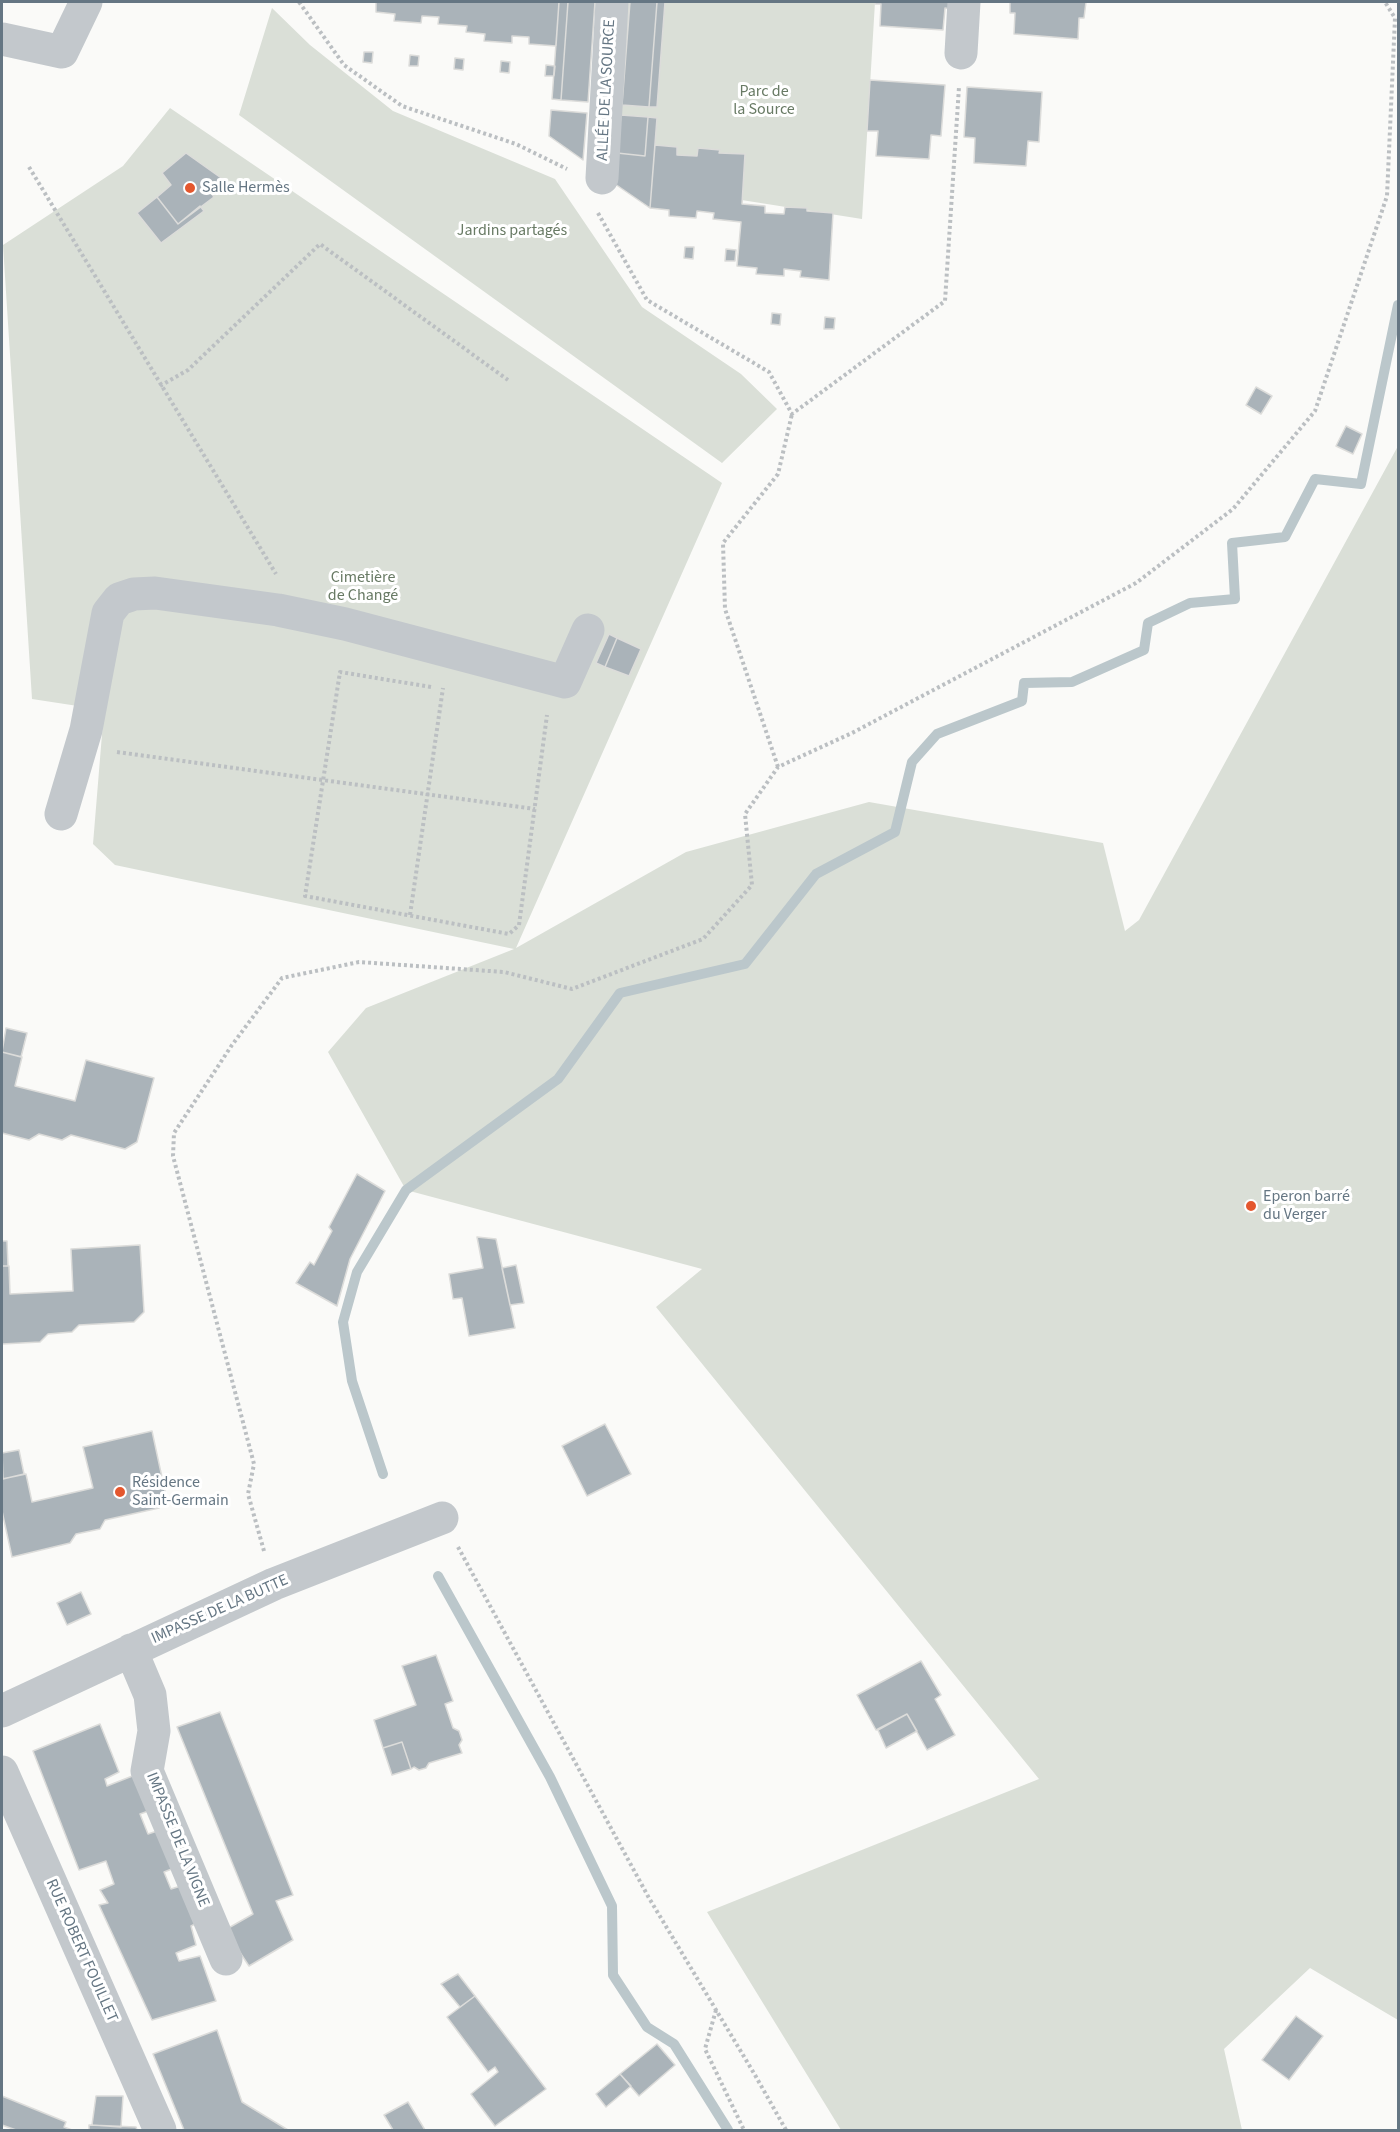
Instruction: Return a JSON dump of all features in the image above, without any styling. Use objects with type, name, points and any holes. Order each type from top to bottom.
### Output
[{"type":"street","points":[[2,39],[62,52],[86,2]]},
{"type":"street","name":"ALLÉE DE LA SOURCE","points":[[602,178],[612,2]]},
{"type":"street","points":[[961,53],[964,2]]},
{"type":"street","points":[[61,814],[86,730],[108,613],[119,599],[134,594],[155,593],[301,615],[345,624],[565,682],[588,630]]},
{"type":"street","name":"IMPASSE DE LA BUTTE","points":[[2,1711],[274,1584],[442,1518]]},
{"type":"street","name":"IMPASSE DE LA VIGNE","points":[[131,1650],[150,1695],[154,1731],[147,1771],[226,1959]]},
{"type":"street","name":"RUE ROBERT FOUILLET","points":[[2,1772],[160,2130]]},
{"type":"path","points":[[299,2],[344,65],[402,106],[516,144],[583,176],[602,178],[591,201],[647,300],[769,372],[792,414]]},
{"type":"path","points":[[274,1584],[248,1494],[254,1464],[173,1156],[174,1133],[232,1045],[282,978],[359,962],[504,972],[572,989],[703,939],[752,885],[745,814],[778,767],[852,733],[1136,583],[1233,509],[1315,411],[1387,196],[1395,18],[1385,2]]},
{"type":"path","points":[[778,767],[725,609],[723,543],[778,474],[792,414],[945,302],[961,53]]},
{"type":"path","points":[[29,167],[301,615]]},
{"type":"path","points":[[160,386],[188,370],[320,244],[508,380]]},
{"type":"path","points":[[340,672],[305,896],[509,934],[519,925],[552,678]]},
{"type":"path","points":[[410,915],[443,688]]},
{"type":"path","points":[[81,746],[535,809]]},
{"type":"path","points":[[442,1518],[649,1898],[717,2009],[786,2130]]},
{"type":"path","points":[[717,2009],[705,2049],[744,2130]]},
{"type":"green space","name":"Parc de la Source","points":[[626,2],[875,2],[862,219],[602,178]]},
{"type":"green space","name":"Jardins partagés","points":[[272,8],[310,45],[393,111],[555,179],[642,307],[741,374],[777,409],[722,463],[239,115]]},
{"type":"green space","name":"Cimetière de Changé","points":[[170,108],[722,483],[516,948],[686,852],[869,802],[1103,843],[1125,931],[1139,920],[1398,446],[1398,2020],[1310,1968],[1224,2049],[1242,2130],[841,2130],[707,1912],[1039,1779],[656,1307],[702,1269],[406,1190],[328,1052],[366,1008],[514,949],[115,865],[93,844],[104,710],[32,699],[3,245],[123,166]]},
{"type":"building","points":[[376,2],[559,2],[556,46],[529,44],[529,37],[512,36],[512,43],[484,41],[485,34],[466,32],[467,26],[438,24],[439,17],[422,16],[421,23],[394,21],[395,14],[376,12]]},
{"type":"building","points":[[559,2],[568,2],[561,100],[552,99]]},
{"type":"building","points":[[568,2],[595,2],[588,102],[561,100]]},
{"type":"building","points":[[630,2],[657,2],[649,107],[622,105]]},
{"type":"building","points":[[657,2],[665,2],[657,107],[649,107]]},
{"type":"building","points":[[875,2],[951,2],[950,9],[945,8],[943,30],[880,26],[881,4],[875,4]]},
{"type":"building","points":[[1010,2],[1086,2],[1084,18],[1079,18],[1078,39],[1014,34],[1015,13],[1010,13]]},
{"type":"building","points":[[364,52],[373,52],[372,63],[363,62]]},
{"type":"building","points":[[410,55],[419,56],[418,66],[409,66]]},
{"type":"building","points":[[455,58],[464,59],[463,70],[454,69]]},
{"type":"building","points":[[501,61],[510,62],[509,73],[500,72]]},
{"type":"building","points":[[546,65],[555,66],[554,76],[545,76]]},
{"type":"building","points":[[870,80],[945,85],[941,136],[931,135],[929,159],[876,156],[878,131],[867,131]]},
{"type":"building","points":[[967,87],[1042,92],[1039,142],[1028,141],[1026,166],[974,163],[975,138],[964,137]]},
{"type":"building","points":[[551,110],[587,113],[583,160],[549,136]]},
{"type":"building","points":[[621,115],[648,117],[645,156],[617,153]]},
{"type":"building","points":[[648,117],[657,118],[650,208],[615,184],[617,153],[645,156]]},
{"type":"building","points":[[655,145],[677,147],[677,155],[697,156],[698,148],[720,150],[719,153],[745,154],[742,204],[765,206],[765,213],[784,214],[785,207],[833,213],[829,280],[800,277],[801,271],[784,269],[784,276],[756,274],[757,268],[737,266],[741,222],[713,219],[714,213],[697,211],[696,218],[669,216],[669,210],[650,208]]},
{"type":"building","name":"Salle Hermès","points":[[186,153],[224,180],[209,190],[214,197],[178,224],[157,197],[171,185],[162,173]]},
{"type":"building","points":[[157,197],[178,224],[200,206],[204,211],[161,243],[137,213]]},
{"type":"building","points":[[685,247],[694,247],[693,259],[684,258]]},
{"type":"building","points":[[726,249],[736,250],[735,261],[725,261]]},
{"type":"building","points":[[772,313],[781,314],[780,325],[771,324]]},
{"type":"building","points":[[825,317],[835,318],[834,329],[824,329]]},
{"type":"building","points":[[1256,387],[1272,396],[1261,414],[1246,405]]},
{"type":"building","points":[[1346,426],[1362,434],[1353,454],[1336,446]]},
{"type":"building","points":[[609,634],[617,638],[605,667],[596,663]]},
{"type":"building","points":[[617,638],[641,649],[629,676],[605,667]]},
{"type":"building","points":[[6,1028],[27,1033],[21,1057],[2,1052]]},
{"type":"building","points":[[2,1052],[22,1057],[15,1086],[75,1101],[86,1060],[154,1078],[137,1142],[125,1149],[71,1135],[62,1140],[39,1134],[29,1140],[2,1133]]},
{"type":"building","points":[[357,1174],[385,1191],[350,1259],[337,1306],[296,1283],[310,1262],[314,1265],[332,1231],[329,1227]]},
{"type":"building","points":[[477,1237],[496,1239],[515,1328],[469,1336],[462,1298],[453,1299],[449,1274],[483,1268]]},
{"type":"building","points":[[2,1241],[7,1241],[8,1266],[2,1266]]},
{"type":"building","points":[[140,1245],[144,1312],[134,1322],[79,1325],[72,1332],[48,1334],[40,1342],[2,1344],[2,1266],[9,1266],[10,1294],[73,1291],[71,1249]]},
{"type":"building","points":[[516,1265],[524,1303],[510,1305],[502,1268]]},
{"type":"building","points":[[605,1424],[631,1474],[587,1496],[562,1446]]},
{"type":"building","name":"Résidence Saint-Germain","points":[[152,1431],[166,1496],[159,1508],[105,1520],[100,1529],[76,1534],[70,1543],[12,1557],[2,1511],[2,1479],[26,1474],[32,1502],[93,1488],[83,1447]]},
{"type":"building","points":[[19,1450],[24,1474],[3,1479],[2,1453]]},
{"type":"building","points":[[81,1592],[91,1614],[67,1625],[57,1603]]},
{"type":"building","points":[[436,1655],[453,1701],[445,1704],[453,1728],[459,1731],[462,1740],[459,1745],[462,1753],[429,1763],[426,1768],[411,1769],[402,1742],[383,1748],[374,1720],[416,1705],[402,1666]]},
{"type":"building","points":[[921,1661],[941,1695],[935,1699],[955,1735],[927,1750],[907,1714],[876,1730],[857,1695]]},
{"type":"building","points":[[220,1712],[293,1895],[276,1901],[293,1940],[249,1966],[225,1930],[253,1914],[177,1727]]},
{"type":"building","points":[[907,1714],[917,1731],[886,1748],[878,1730]]},
{"type":"building","points":[[100,1724],[119,1772],[105,1779],[107,1786],[140,1773],[154,1809],[140,1814],[148,1834],[163,1829],[177,1867],[164,1872],[171,1889],[184,1885],[201,1921],[191,1926],[196,1945],[176,1953],[179,1961],[200,1956],[216,2001],[152,2020],[99,1905],[108,1903],[100,1890],[114,1884],[106,1861],[79,1870],[33,1751]]},
{"type":"building","points":[[402,1742],[411,1769],[392,1775],[383,1748]]},
{"type":"building","points":[[458,1974],[475,1996],[460,2007],[441,1984]]},
{"type":"building","points":[[475,1996],[546,2089],[495,2126],[471,2094],[498,2072],[495,2067],[488,2072],[447,2017]]},
{"type":"building","points":[[1296,2016],[1323,2036],[1289,2080],[1262,2060]]},
{"type":"building","points":[[217,2030],[242,2102],[288,2130],[184,2130],[153,2054]]},
{"type":"building","points":[[657,2044],[675,2065],[639,2096],[620,2074]]},
{"type":"building","points":[[620,2074],[631,2086],[606,2107],[596,2094]]},
{"type":"building","points":[[2,2096],[66,2122],[64,2127],[72,2130],[16,2130],[2,2125]]},
{"type":"building","points":[[96,2096],[123,2096],[121,2127],[92,2125]]},
{"type":"building","points":[[408,2102],[425,2130],[393,2130],[384,2115]]},
{"type":"building","points":[[89,2125],[136,2127],[137,2130],[89,2130]]},
{"type":"waterway","points":[[383,1474],[352,1381],[343,1322],[357,1272],[406,1190],[558,1079],[620,993],[745,964],[816,874],[895,832],[912,762],[937,734],[1022,701],[1024,683],[1072,682],[1144,650],[1148,623],[1190,603],[1235,599],[1232,543],[1285,537],[1315,479],[1361,484],[1398,305]]},
{"type":"waterway","points":[[438,1576],[550,1777],[612,1906],[613,1975],[647,2027],[674,2044],[728,2130]]},
{"type":"place","name":"Salle Hermès","points":[[190,188]]},
{"type":"place","name":"Eperon barré du Verger","points":[[1251,1206]]},
{"type":"place","name":"Résidence Saint-Germain","points":[[120,1492]]}]
